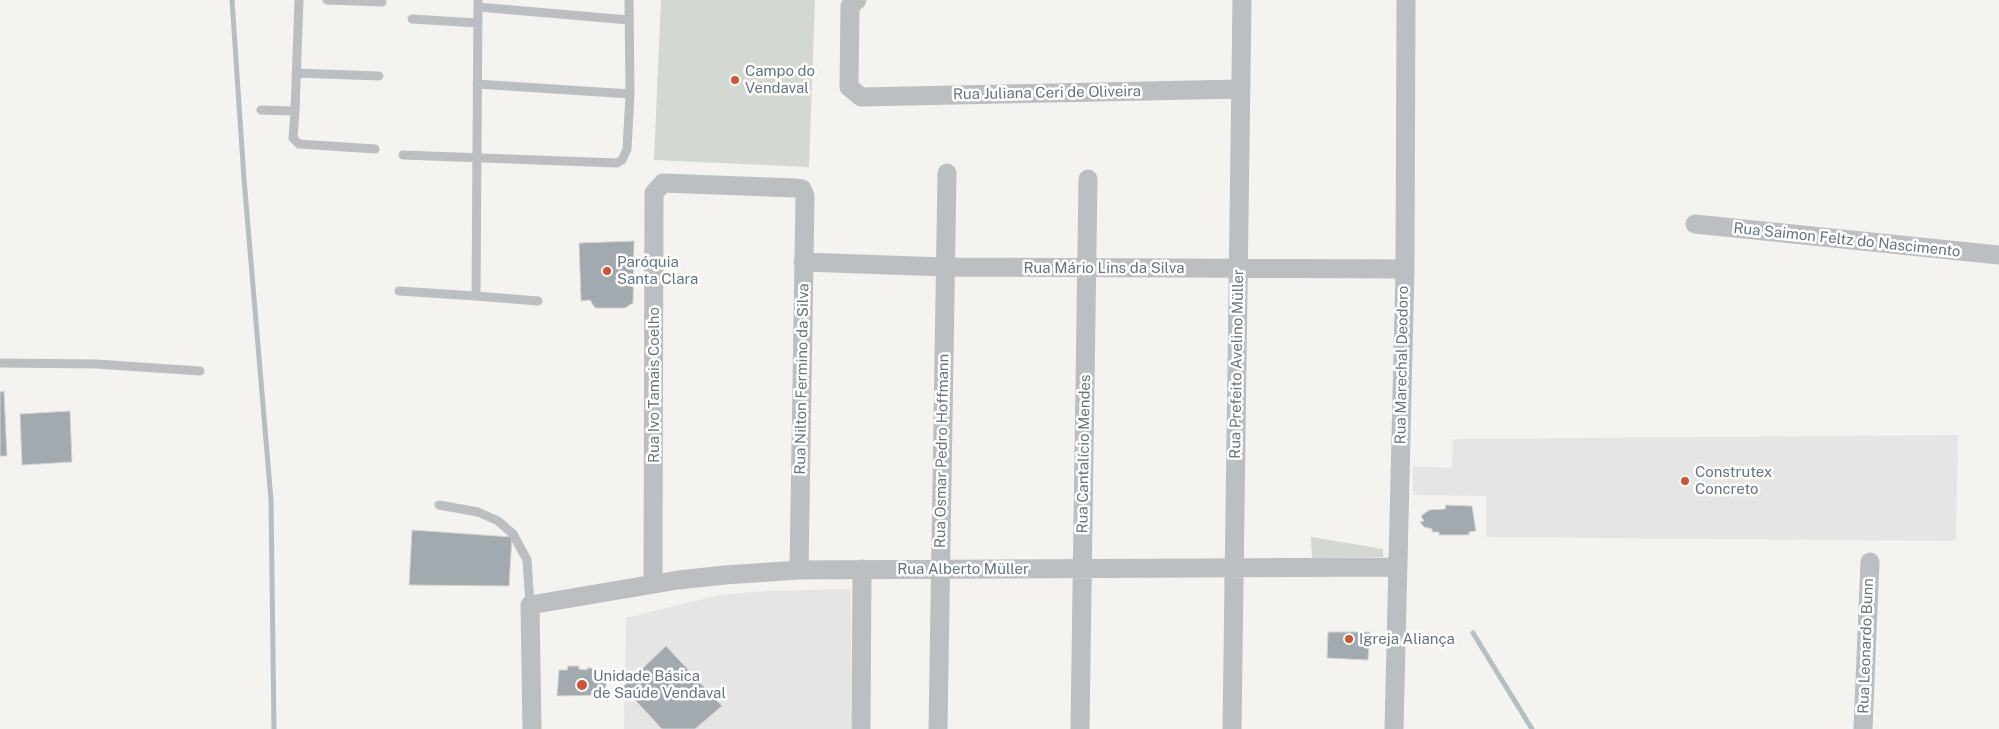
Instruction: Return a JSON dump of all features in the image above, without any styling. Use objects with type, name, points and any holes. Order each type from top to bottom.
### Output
[{"type":"street","name":"Rua Prefeito Avelino Müller","points":[[1232,729],[1242,0]]},
{"type":"street","name":"Rua Marechal Deodoro","points":[[1394,729],[1405,269],[1406,0]]},
{"type":"street","name":"Rua Juliana Ceri de Oliveira","points":[[856,1],[850,6],[849,87],[861,96],[1241,89]]},
{"type":"street","name":"Rua Osmar Pedro Hoffmann","points":[[938,729],[946,173]]},
{"type":"street","name":"Rua Cantalício Mendes","points":[[1080,729],[1088,178]]},
{"type":"street","name":"Rua Ivo Tamais Coelho","points":[[653,584],[654,193],[663,183],[802,190]]},
{"type":"street","name":"Rua Nilton Fermino da Silva","points":[[799,570],[805,196],[802,190]]},
{"type":"street","name":"Rua Saimon Feltz do Nascimento","points":[[1695,224],[1999,255]]},
{"type":"street","name":"Rua Mário Lins da Silva","points":[[803,262],[945,267],[1405,269]]},
{"type":"street","name":"Rua Leonardo Bunn","points":[[1863,729],[1870,562]]},
{"type":"street","name":"Rua Alberto Müller","points":[[530,605],[653,584],[725,575],[799,570],[1397,567]]},
{"type":"street","points":[[861,729],[862,569]]},
{"type":"street","points":[[530,605],[532,729]]},
{"type":"lane","points":[[300,0],[293,138],[299,144],[375,150]]},
{"type":"lane","points":[[327,0],[382,2]]},
{"type":"lane","points":[[403,154],[617,163],[622,160],[627,149],[630,94],[629,0]]},
{"type":"lane","points":[[476,296],[478,3],[629,20]]},
{"type":"lane","points":[[412,19],[477,23]]},
{"type":"lane","points":[[296,73],[379,76]]},
{"type":"lane","points":[[477,84],[630,94]]},
{"type":"lane","points":[[261,110],[295,111]]},
{"type":"lane","points":[[399,291],[538,300]]},
{"type":"lane","points":[[0,363],[96,364],[200,371]]},
{"type":"lane","points":[[439,505],[478,512],[498,521],[513,534],[527,560],[530,605]]},
{"type":"shaded area","name":"Campo do Vendaval","points":[[661,0],[815,0],[809,167],[654,160]]},
{"type":"shaded area","name":"Construtex Concreto","points":[[1958,435],[1956,541],[1486,537],[1486,496],[1413,495],[1413,466],[1452,468],[1453,439]]},
{"type":"shaded area","points":[[1311,537],[1383,549],[1383,557],[1312,558]]},
{"type":"shaded area","points":[[851,589],[851,729],[624,729],[626,618],[720,595],[766,591]]},
{"type":"building","name":"Paróquia Santa Clara","points":[[634,241],[633,303],[625,308],[595,308],[590,300],[581,301],[579,243]]},
{"type":"building","points":[[4,391],[7,456],[0,456],[0,392]]},
{"type":"building","points":[[70,411],[72,462],[22,465],[20,414]]},
{"type":"building","points":[[1446,505],[1472,506],[1476,531],[1469,532],[1469,535],[1439,535],[1439,532],[1432,532],[1432,529],[1424,527],[1420,522],[1424,521],[1421,516],[1429,510],[1445,509]]},
{"type":"building","points":[[412,530],[512,537],[509,586],[409,585]]},
{"type":"building","name":"Igreja Aliança","points":[[1328,632],[1370,632],[1368,660],[1327,658]]},
{"type":"building","points":[[666,646],[722,706],[695,729],[662,729],[623,687]]},
{"type":"building","name":"Unidade Básica de Saúde Vendaval","points":[[568,666],[579,666],[579,669],[587,670],[587,668],[592,668],[593,670],[599,670],[601,675],[606,675],[606,695],[557,696],[559,670],[567,670]]},
{"type":"waterway","points":[[232,0],[244,179],[271,500],[274,729]]},
{"type":"waterway","points":[[1473,633],[1532,729]]},
{"type":"place","name":"Campo do Vendaval","points":[[735,80]]},
{"type":"place","name":"Paróquia Santa Clara","points":[[607,271]]},
{"type":"place","name":"Construtex Concreto","points":[[1685,481]]},
{"type":"place","name":"Igreja Aliança","points":[[1349,639]]},
{"type":"place","name":"Unidade Básica de Saúde Vendaval","points":[[582,685]]}]
